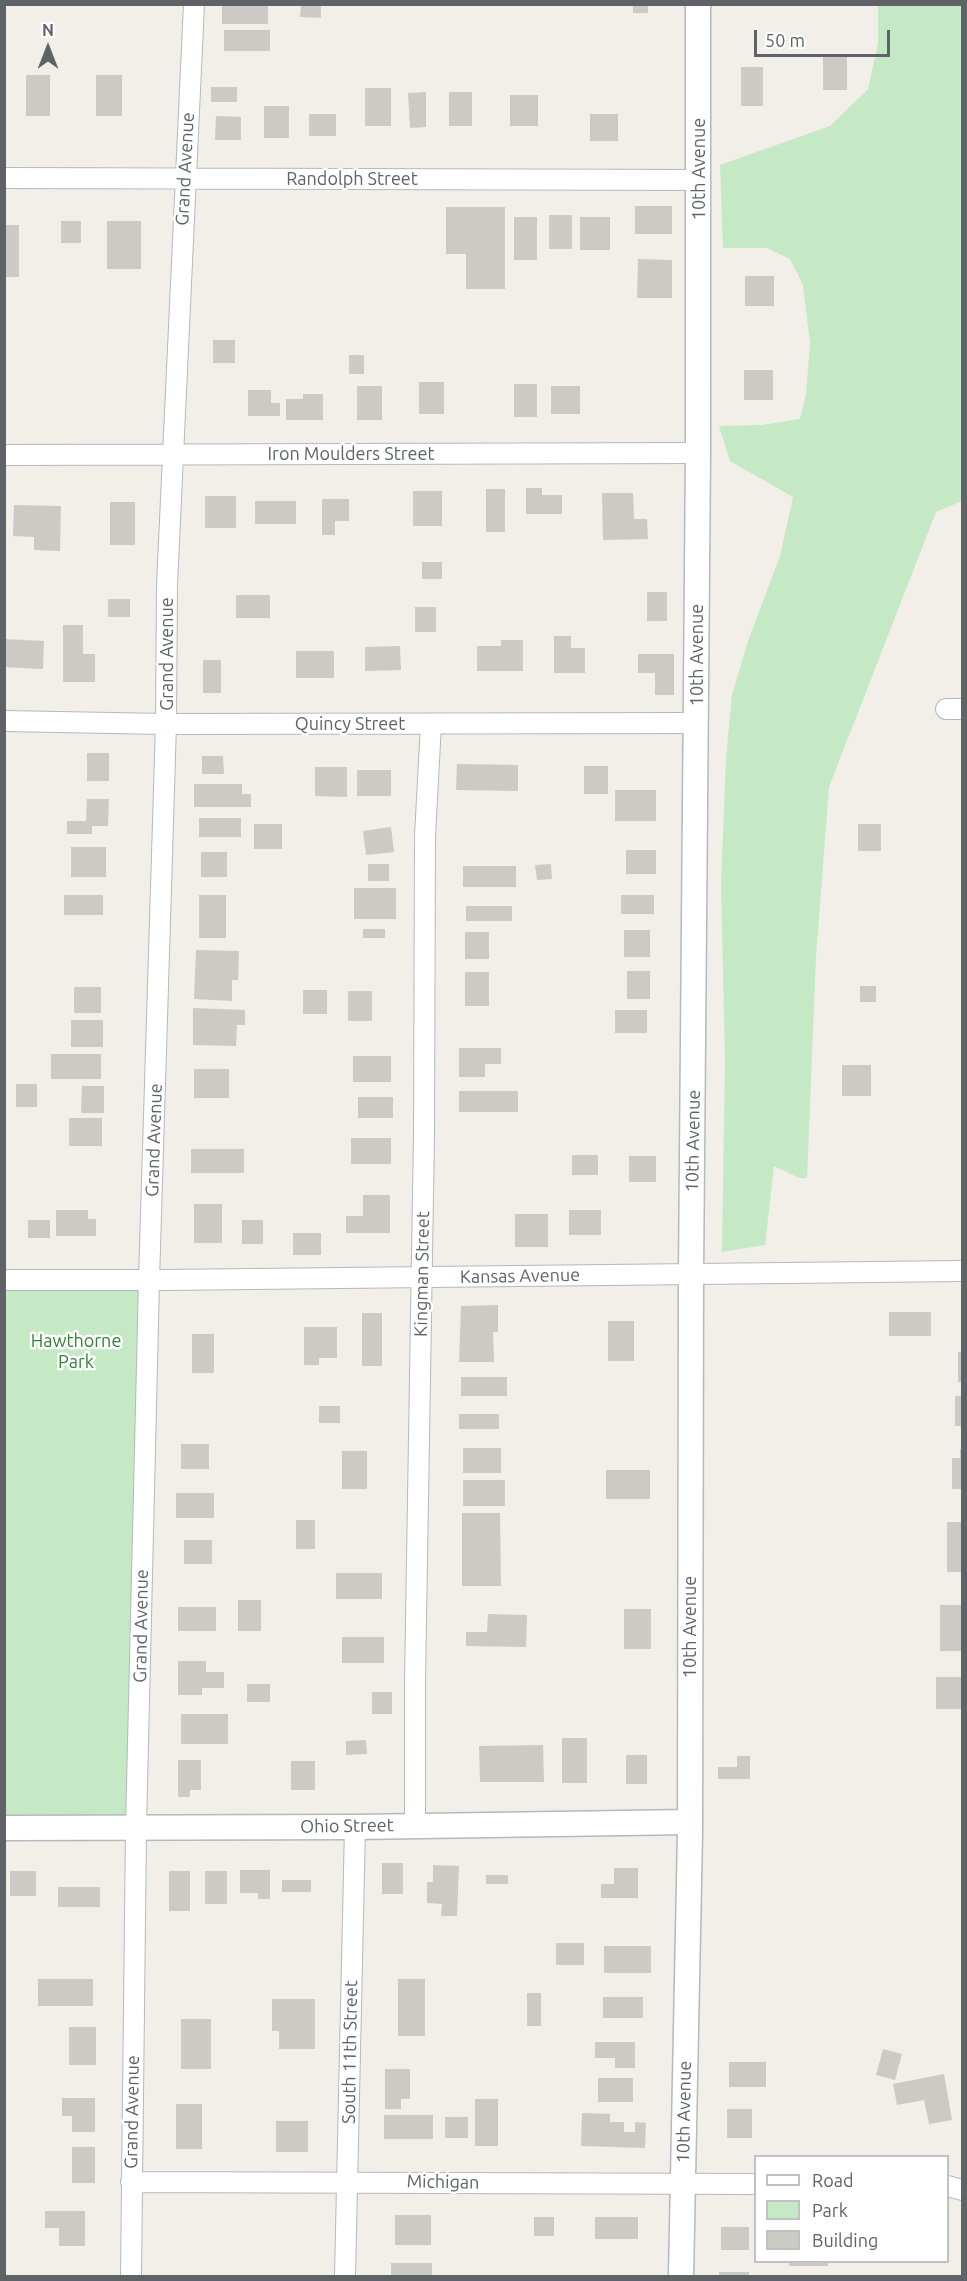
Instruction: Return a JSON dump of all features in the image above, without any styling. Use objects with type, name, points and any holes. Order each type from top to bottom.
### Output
[{"type":"street","name":"Grand Avenue","points":[[131,2277],[136,1828],[149,1280],[166,724],[167,585],[194,4]]},
{"type":"street","name":"10th Avenue","points":[[681,2277],[690,1822],[691,1274],[698,453],[698,4]]},
{"type":"street","name":"Randolph Street","points":[[4,178],[699,180]]},
{"type":"street","name":"Iron Moulders Street","points":[[4,455],[698,453]]},
{"type":"street","name":"Quincy Street","points":[[4,721],[166,724],[696,723]]},
{"type":"street","name":"Kingman Street","points":[[415,1825],[425,836],[431,724]]},
{"type":"street","name":"Kansas Avenue","points":[[4,1280],[963,1271]]},
{"type":"street","name":"Ohio Street","points":[[4,1828],[356,1827],[690,1822]]},
{"type":"street","name":"South 11th Street","points":[[345,2277],[356,1827]]},
{"type":"street","name":"Michigan","points":[[131,2182],[754,2184]]},
{"type":"green space","points":[[878,5],[962,5],[962,501],[936,512],[829,787],[816,957],[807,1178],[799,1178],[774,1166],[765,1245],[722,1252],[725,1060],[721,885],[726,758],[732,695],[748,641],[780,556],[793,497],[730,461],[719,426],[762,425],[800,419],[806,395],[810,344],[803,285],[790,259],[767,248],[723,248],[720,165],[830,126],[868,89],[878,43]]},
{"type":"green space","name":"Hawthorne Park","points":[[5,1280],[149,1280],[136,1828],[5,1828]]},
{"type":"building","points":[[222,4],[268,4],[268,24],[222,24]]},
{"type":"building","points":[[301,4],[321,4],[321,18],[300,17]]},
{"type":"building","points":[[633,4],[648,4],[648,13],[633,13]]},
{"type":"building","points":[[224,30],[270,30],[270,51],[224,51]]},
{"type":"building","points":[[823,54],[847,54],[847,90],[823,90]]},
{"type":"building","points":[[741,67],[763,67],[763,106],[741,106]]},
{"type":"building","points":[[26,75],[50,75],[50,116],[26,116]]},
{"type":"building","points":[[96,75],[122,75],[122,116],[96,116]]},
{"type":"building","points":[[211,87],[237,87],[237,102],[211,102]]},
{"type":"building","points":[[365,88],[391,88],[391,126],[365,126]]},
{"type":"building","points":[[426,92],[426,127],[410,128],[408,93]]},
{"type":"building","points":[[449,92],[472,92],[472,126],[449,126]]},
{"type":"building","points":[[510,95],[538,95],[538,126],[510,126]]},
{"type":"building","points":[[264,106],[289,106],[289,138],[264,138]]},
{"type":"building","points":[[309,114],[336,114],[336,136],[309,136]]},
{"type":"building","points":[[590,114],[618,114],[618,141],[590,141]]},
{"type":"building","points":[[216,116],[241,117],[241,140],[215,140]]},
{"type":"building","points":[[635,206],[672,206],[672,234],[635,234]]},
{"type":"building","points":[[446,207],[505,207],[505,289],[466,289],[466,254],[446,254]]},
{"type":"building","points":[[549,215],[572,215],[572,249],[549,249]]},
{"type":"building","points":[[514,217],[537,217],[537,260],[514,260]]},
{"type":"building","points":[[580,217],[610,217],[610,250],[580,250]]},
{"type":"building","points":[[61,221],[81,221],[81,243],[61,243]]},
{"type":"building","points":[[107,221],[141,221],[141,269],[107,269]]},
{"type":"building","points":[[4,225],[19,225],[19,277],[4,277]]},
{"type":"building","points":[[638,259],[672,260],[672,298],[637,298]]},
{"type":"building","points":[[745,276],[774,276],[774,306],[745,306]]},
{"type":"building","points":[[213,340],[235,340],[235,363],[213,363]]},
{"type":"building","points":[[349,355],[364,355],[364,374],[349,374]]},
{"type":"building","points":[[744,370],[773,370],[773,400],[744,400]]},
{"type":"building","points":[[419,382],[444,382],[444,414],[419,414]]},
{"type":"building","points":[[514,384],[537,384],[537,417],[514,417]]},
{"type":"building","points":[[357,386],[382,386],[382,420],[357,420]]},
{"type":"building","points":[[551,386],[580,386],[580,414],[551,414]]},
{"type":"building","points":[[248,390],[271,390],[271,403],[280,403],[280,416],[248,416]]},
{"type":"building","points":[[303,394],[323,394],[323,420],[286,420],[286,399],[303,399]]},
{"type":"building","points":[[526,488],[542,488],[542,495],[562,495],[562,514],[526,514]]},
{"type":"building","points":[[486,489],[505,489],[505,532],[486,532]]},
{"type":"building","points":[[413,491],[442,491],[442,526],[413,526]]},
{"type":"building","points":[[602,493],[633,493],[634,519],[647,519],[648,539],[603,540]]},
{"type":"building","points":[[205,496],[236,496],[236,528],[205,528]]},
{"type":"building","points":[[322,499],[349,499],[349,521],[335,521],[335,535],[322,535]]},
{"type":"building","points":[[255,501],[296,501],[296,524],[255,524]]},
{"type":"building","points":[[110,502],[135,502],[135,545],[110,545]]},
{"type":"building","points":[[14,505],[61,506],[60,551],[34,550],[34,537],[13,536]]},
{"type":"building","points":[[422,562],[442,562],[442,579],[422,579]]},
{"type":"building","points":[[647,592],[667,592],[667,621],[647,621]]},
{"type":"building","points":[[236,595],[270,595],[270,618],[236,618]]},
{"type":"building","points":[[108,599],[130,599],[130,617],[108,617]]},
{"type":"building","points":[[415,607],[436,607],[436,632],[415,632]]},
{"type":"building","points":[[63,625],[83,625],[83,654],[95,654],[95,682],[63,682]]},
{"type":"building","points":[[554,636],[571,636],[571,648],[585,648],[585,673],[554,673]]},
{"type":"building","points":[[4,639],[44,641],[43,669],[4,667]]},
{"type":"building","points":[[501,640],[523,640],[523,671],[477,671],[477,646],[501,646]]},
{"type":"building","points":[[400,646],[401,670],[365,671],[365,647]]},
{"type":"building","points":[[296,651],[334,651],[334,678],[296,678]]},
{"type":"building","points":[[638,654],[674,654],[674,695],[655,695],[655,673],[638,673]]},
{"type":"building","points":[[203,660],[221,660],[221,693],[203,693]]},
{"type":"building","points":[[87,753],[109,753],[109,781],[87,781]]},
{"type":"building","points":[[202,756],[223,756],[224,774],[202,774]]},
{"type":"building","points":[[457,764],[518,765],[518,791],[456,790]]},
{"type":"building","points":[[584,766],[608,766],[608,794],[584,794]]},
{"type":"building","points":[[315,767],[347,767],[347,797],[315,796]]},
{"type":"building","points":[[357,770],[391,770],[391,796],[357,796]]},
{"type":"building","points":[[194,784],[242,784],[242,794],[251,794],[251,807],[194,807]]},
{"type":"building","points":[[615,790],[656,790],[656,821],[615,821]]},
{"type":"building","points":[[87,799],[109,799],[108,826],[92,826],[92,834],[67,834],[67,821],[86,821]]},
{"type":"building","points":[[199,818],[241,818],[241,837],[199,837]]},
{"type":"building","points":[[254,824],[282,824],[282,849],[254,849]]},
{"type":"building","points":[[858,824],[881,824],[881,851],[858,851]]},
{"type":"building","points":[[391,827],[394,852],[366,855],[363,831]]},
{"type":"building","points":[[71,847],[106,847],[106,877],[71,877]]},
{"type":"building","points":[[626,850],[656,850],[656,874],[626,874]]},
{"type":"building","points":[[201,852],[227,852],[227,877],[201,877]]},
{"type":"building","points":[[368,864],[389,864],[389,881],[368,881]]},
{"type":"building","points":[[551,864],[552,879],[537,880],[535,865]]},
{"type":"building","points":[[463,866],[516,866],[516,887],[463,887]]},
{"type":"building","points":[[354,888],[396,888],[396,919],[354,919]]},
{"type":"building","points":[[64,895],[103,895],[103,915],[64,915]]},
{"type":"building","points":[[199,895],[226,895],[226,938],[199,938]]},
{"type":"building","points":[[621,895],[654,895],[654,914],[621,914]]},
{"type":"building","points":[[466,906],[512,906],[512,921],[466,921]]},
{"type":"building","points":[[363,929],[385,929],[385,938],[363,938]]},
{"type":"building","points":[[624,930],[650,930],[650,957],[624,957]]},
{"type":"building","points":[[465,932],[489,932],[489,959],[465,959]]},
{"type":"building","points":[[196,950],[239,951],[238,980],[232,980],[232,1001],[194,999]]},
{"type":"building","points":[[627,971],[650,971],[650,999],[627,999]]},
{"type":"building","points":[[465,972],[489,972],[489,1006],[465,1006]]},
{"type":"building","points":[[860,986],[876,986],[876,1002],[860,1002]]},
{"type":"building","points":[[74,987],[101,987],[101,1013],[74,1013]]},
{"type":"building","points":[[303,990],[327,990],[327,1014],[303,1014]]},
{"type":"building","points":[[348,991],[372,991],[372,1021],[348,1021]]},
{"type":"building","points":[[193,1008],[245,1010],[245,1025],[237,1025],[236,1046],[193,1045]]},
{"type":"building","points":[[615,1010],[647,1010],[647,1033],[615,1033]]},
{"type":"building","points":[[71,1020],[103,1020],[103,1047],[71,1047]]},
{"type":"building","points":[[459,1048],[501,1048],[501,1064],[485,1064],[485,1077],[459,1077]]},
{"type":"building","points":[[51,1054],[101,1054],[101,1079],[51,1079]]},
{"type":"building","points":[[353,1056],[391,1056],[391,1082],[353,1082]]},
{"type":"building","points":[[842,1065],[871,1065],[871,1096],[842,1096]]},
{"type":"building","points":[[194,1069],[229,1069],[229,1098],[194,1098]]},
{"type":"building","points":[[16,1084],[37,1084],[37,1107],[16,1107]]},
{"type":"building","points":[[82,1086],[104,1086],[104,1113],[81,1113]]},
{"type":"building","points":[[459,1091],[518,1091],[518,1112],[459,1112]]},
{"type":"building","points":[[358,1097],[393,1097],[393,1118],[358,1118]]},
{"type":"building","points":[[69,1118],[102,1118],[102,1146],[69,1146]]},
{"type":"building","points":[[351,1138],[391,1138],[391,1164],[351,1164]]},
{"type":"building","points":[[191,1149],[244,1149],[244,1173],[191,1173]]},
{"type":"building","points":[[572,1155],[598,1155],[598,1175],[572,1175]]},
{"type":"building","points":[[629,1156],[656,1156],[656,1182],[629,1182]]},
{"type":"building","points":[[363,1195],[390,1195],[390,1233],[346,1233],[346,1216],[363,1216]]},
{"type":"building","points":[[194,1204],[222,1204],[222,1243],[194,1243]]},
{"type":"building","points":[[56,1210],[88,1210],[88,1219],[96,1219],[96,1236],[56,1236]]},
{"type":"building","points":[[569,1210],[601,1210],[601,1235],[569,1235]]},
{"type":"building","points":[[515,1214],[548,1214],[548,1247],[515,1247]]},
{"type":"building","points":[[28,1220],[50,1220],[50,1238],[28,1238]]},
{"type":"building","points":[[242,1220],[263,1220],[263,1244],[242,1244]]},
{"type":"building","points":[[293,1233],[321,1233],[321,1255],[293,1255]]},
{"type":"building","points":[[498,1305],[498,1332],[493,1332],[494,1362],[459,1362],[461,1306]]},
{"type":"building","points":[[889,1312],[931,1312],[931,1336],[889,1336]]},
{"type":"building","points":[[362,1313],[382,1313],[382,1366],[362,1366]]},
{"type":"building","points":[[608,1321],[634,1321],[634,1361],[608,1361]]},
{"type":"building","points":[[304,1327],[337,1327],[337,1358],[319,1358],[319,1365],[304,1365]]},
{"type":"building","points":[[192,1334],[214,1334],[214,1373],[192,1373]]},
{"type":"building","points":[[958,1352],[962,1352],[962,1382],[958,1382]]},
{"type":"building","points":[[461,1377],[507,1377],[507,1396],[461,1396]]},
{"type":"building","points":[[955,1396],[962,1396],[962,1426],[955,1426]]},
{"type":"building","points":[[319,1406],[340,1406],[340,1423],[319,1423]]},
{"type":"building","points":[[459,1414],[499,1414],[499,1429],[459,1429]]},
{"type":"building","points":[[181,1444],[209,1444],[209,1469],[181,1469]]},
{"type":"building","points":[[463,1448],[501,1448],[501,1473],[463,1473]]},
{"type":"building","points":[[960,1449],[962,1449],[962,1489],[952,1489],[952,1458],[960,1458]]},
{"type":"building","points":[[342,1451],[367,1451],[367,1489],[342,1489]]},
{"type":"building","points":[[606,1470],[650,1470],[650,1499],[606,1499]]},
{"type":"building","points":[[463,1480],[505,1480],[505,1506],[463,1506]]},
{"type":"building","points":[[176,1493],[214,1493],[214,1518],[176,1518]]},
{"type":"building","points":[[462,1513],[500,1513],[501,1586],[462,1586]]},
{"type":"building","points":[[296,1520],[315,1520],[315,1549],[296,1549]]},
{"type":"building","points":[[947,1522],[962,1522],[962,1572],[947,1572]]},
{"type":"building","points":[[184,1540],[212,1540],[212,1564],[184,1564]]},
{"type":"building","points":[[336,1573],[382,1573],[382,1599],[336,1599]]},
{"type":"building","points":[[238,1600],[261,1600],[261,1631],[238,1631]]},
{"type":"building","points":[[940,1605],[962,1605],[962,1651],[940,1651]]},
{"type":"building","points":[[178,1607],[216,1607],[216,1631],[178,1631]]},
{"type":"building","points":[[624,1609],[651,1609],[651,1649],[624,1649]]},
{"type":"building","points":[[488,1614],[527,1615],[526,1647],[466,1646],[466,1632],[487,1632]]},
{"type":"building","points":[[342,1637],[384,1637],[384,1663],[342,1663]]},
{"type":"building","points":[[178,1661],[206,1661],[206,1672],[224,1672],[224,1688],[202,1688],[202,1695],[178,1695]]},
{"type":"building","points":[[936,1677],[962,1677],[962,1709],[936,1709]]},
{"type":"building","points":[[247,1684],[270,1684],[270,1702],[247,1702]]},
{"type":"building","points":[[372,1692],[392,1692],[392,1714],[372,1714]]},
{"type":"building","points":[[181,1714],[228,1714],[228,1744],[181,1744]]},
{"type":"building","points":[[562,1738],[587,1738],[587,1783],[562,1783]]},
{"type":"building","points":[[366,1740],[367,1754],[346,1755],[346,1741]]},
{"type":"building","points":[[543,1745],[544,1782],[480,1782],[479,1746]]},
{"type":"building","points":[[626,1755],[647,1755],[647,1784],[626,1784]]},
{"type":"building","points":[[737,1756],[750,1756],[750,1779],[718,1779],[718,1767],[737,1767]]},
{"type":"building","points":[[178,1760],[201,1760],[201,1790],[190,1790],[190,1797],[178,1797]]},
{"type":"building","points":[[291,1761],[315,1761],[315,1790],[291,1790]]},
{"type":"building","points":[[382,1863],[403,1863],[403,1894],[382,1894]]},
{"type":"building","points":[[433,1865],[459,1866],[457,1916],[441,1916],[442,1904],[427,1903],[427,1882],[433,1882]]},
{"type":"building","points":[[614,1868],[638,1868],[638,1898],[601,1898],[601,1884],[614,1884]]},
{"type":"building","points":[[240,1870],[270,1870],[270,1899],[258,1899],[258,1893],[240,1893]]},
{"type":"building","points":[[10,1871],[36,1871],[36,1896],[10,1896]]},
{"type":"building","points":[[169,1871],[190,1871],[190,1911],[169,1911]]},
{"type":"building","points":[[205,1871],[227,1871],[227,1904],[205,1904]]},
{"type":"building","points":[[486,1875],[508,1875],[508,1884],[486,1884]]},
{"type":"building","points":[[282,1880],[311,1880],[311,1892],[282,1892]]},
{"type":"building","points":[[58,1887],[100,1887],[100,1907],[58,1907]]},
{"type":"building","points":[[556,1943],[584,1943],[584,1965],[556,1965]]},
{"type":"building","points":[[604,1946],[651,1946],[651,1973],[604,1973]]},
{"type":"building","points":[[38,1979],[93,1979],[93,2006],[38,2006]]},
{"type":"building","points":[[398,1979],[425,1979],[425,2036],[398,2036]]},
{"type":"building","points":[[527,1993],[541,1993],[541,2026],[527,2026]]},
{"type":"building","points":[[603,1997],[643,1997],[643,2018],[603,2018]]},
{"type":"building","points":[[272,1999],[315,1999],[315,2049],[279,2049],[279,2031],[272,2031]]},
{"type":"building","points":[[181,2019],[211,2019],[211,2069],[181,2069]]},
{"type":"building","points":[[69,2027],[96,2027],[96,2065],[69,2065]]},
{"type":"building","points":[[595,2042],[635,2042],[635,2068],[615,2068],[615,2058],[595,2058]]},
{"type":"building","points":[[883,2049],[902,2054],[895,2080],[876,2075]]},
{"type":"building","points":[[729,2062],[766,2062],[766,2087],[729,2087]]},
{"type":"building","points":[[385,2069],[410,2069],[410,2099],[401,2099],[401,2109],[385,2109]]},
{"type":"building","points":[[944,2074],[952,2120],[929,2124],[924,2100],[897,2105],[893,2084]]},
{"type":"building","points":[[598,2078],[633,2078],[633,2102],[598,2102]]},
{"type":"building","points":[[62,2098],[95,2098],[95,2132],[72,2132],[72,2116],[62,2116]]},
{"type":"building","points":[[475,2099],[498,2099],[498,2146],[475,2146]]},
{"type":"building","points":[[176,2104],[202,2104],[202,2149],[176,2149]]},
{"type":"building","points":[[727,2109],[752,2109],[752,2138],[727,2138]]},
{"type":"building","points":[[582,2113],[610,2114],[610,2122],[624,2122],[624,2132],[635,2132],[635,2122],[646,2123],[645,2148],[581,2146]]},
{"type":"building","points":[[384,2115],[433,2115],[433,2139],[384,2139]]},
{"type":"building","points":[[445,2117],[468,2117],[468,2138],[445,2138]]},
{"type":"building","points":[[276,2121],[308,2121],[308,2152],[276,2152]]},
{"type":"building","points":[[72,2147],[95,2147],[95,2183],[72,2183]]},
{"type":"building","points":[[45,2211],[85,2211],[85,2246],[59,2246],[59,2228],[45,2228]]},
{"type":"building","points":[[395,2215],[431,2215],[431,2245],[395,2245]]},
{"type":"building","points":[[534,2217],[554,2217],[554,2236],[534,2236]]},
{"type":"building","points":[[595,2217],[638,2217],[638,2239],[595,2239]]},
{"type":"building","points":[[721,2227],[749,2227],[749,2250],[721,2250]]},
{"type":"building","points":[[391,2263],[432,2263],[432,2276],[391,2276]]},
{"type":"building","points":[[789,2263],[828,2263],[828,2266],[789,2266]]},
{"type":"building","points":[[719,2272],[749,2272],[749,2276],[719,2276]]}]
